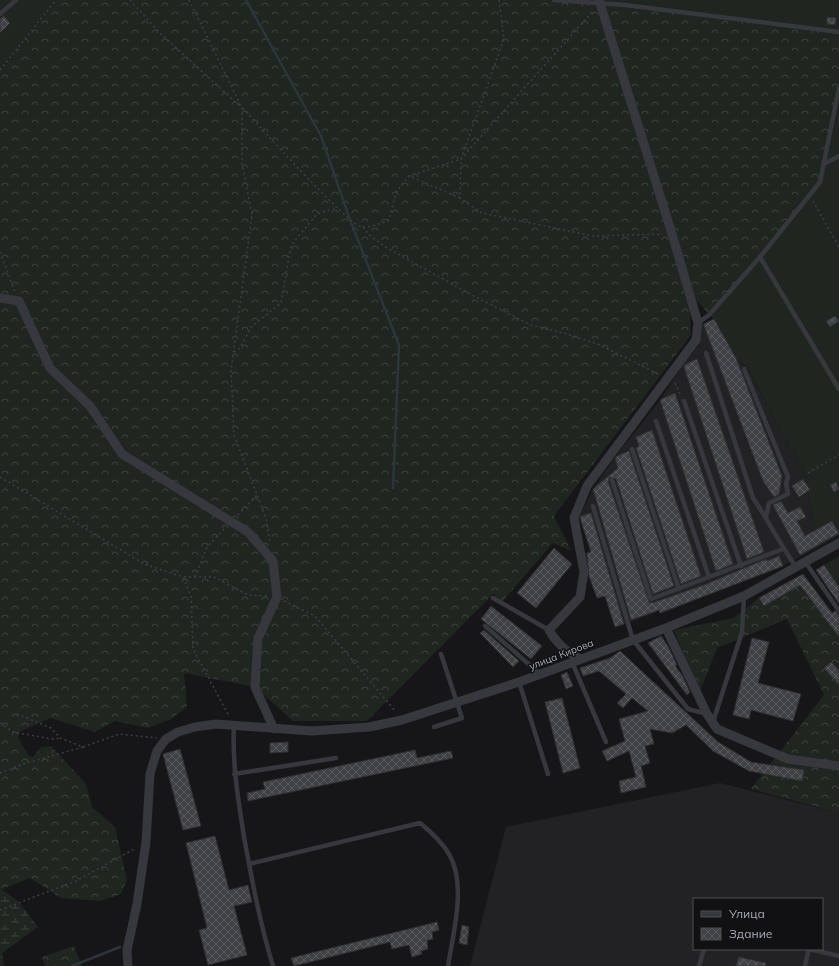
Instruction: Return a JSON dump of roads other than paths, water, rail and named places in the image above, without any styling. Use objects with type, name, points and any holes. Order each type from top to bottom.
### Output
[{"type":"street","points":[[576,660],[555,641],[549,630],[580,597],[584,572],[574,518],[587,486],[696,340],[698,323],[672,234],[599,2]]},
{"type":"street","points":[[0,298],[19,301],[50,368],[90,406],[122,454],[248,532],[273,561],[277,597],[258,638],[255,687],[274,729]]},
{"type":"street","name":"улица Кирова","points":[[128,966],[127,950],[137,904],[146,842],[150,774],[157,751],[166,739],[178,732],[195,727],[216,724],[234,724],[274,729],[312,731],[369,727],[402,720],[520,682],[576,660],[666,628],[744,596],[806,563],[839,543]]},
{"type":"street","points":[[666,628],[712,725],[717,729],[788,759],[839,766]]},
{"type":"lane","points":[[0,14],[16,0]]},
{"type":"lane","points":[[554,0],[624,2],[839,32]]},
{"type":"lane","points":[[698,323],[709,315],[760,257],[820,182],[839,88]]},
{"type":"lane","points":[[824,164],[839,156]]},
{"type":"lane","points":[[760,257],[839,389]]},
{"type":"lane","points":[[706,353],[753,498],[766,517],[783,549],[797,568]]},
{"type":"lane","points":[[744,369],[788,476],[786,483],[788,494],[769,502],[766,517]]},
{"type":"lane","points":[[684,401],[741,566]]},
{"type":"lane","points":[[656,421],[710,577]]},
{"type":"lane","points":[[632,449],[679,589]]},
{"type":"lane","points":[[612,480],[651,599],[783,549]]},
{"type":"lane","points":[[593,506],[633,640],[688,709],[707,714]]},
{"type":"lane","points":[[806,563],[839,611]]},
{"type":"lane","points":[[712,725],[742,632],[744,596]]},
{"type":"lane","points":[[493,598],[549,630]]},
{"type":"lane","points":[[485,626],[540,674]]},
{"type":"lane","points":[[434,727],[462,718],[441,654]]},
{"type":"lane","points":[[576,660],[606,742]]},
{"type":"lane","points":[[520,682],[548,774]]},
{"type":"lane","points":[[234,724],[234,774],[249,864],[264,938],[273,966]]},
{"type":"lane","points":[[234,774],[336,758]]},
{"type":"lane","points":[[249,864],[420,823],[433,833],[450,855],[458,878],[456,921],[448,966]]},
{"type":"lane","points":[[699,966],[704,950]]},
{"type":"lane","points":[[805,966],[809,950]]},
{"type":"lane","points":[[813,950],[839,956]]},
{"type":"waterway","points":[[246,0],[321,136],[349,217],[399,345],[393,488]]},
{"type":"waterway","points":[[72,966],[120,947]]}]
